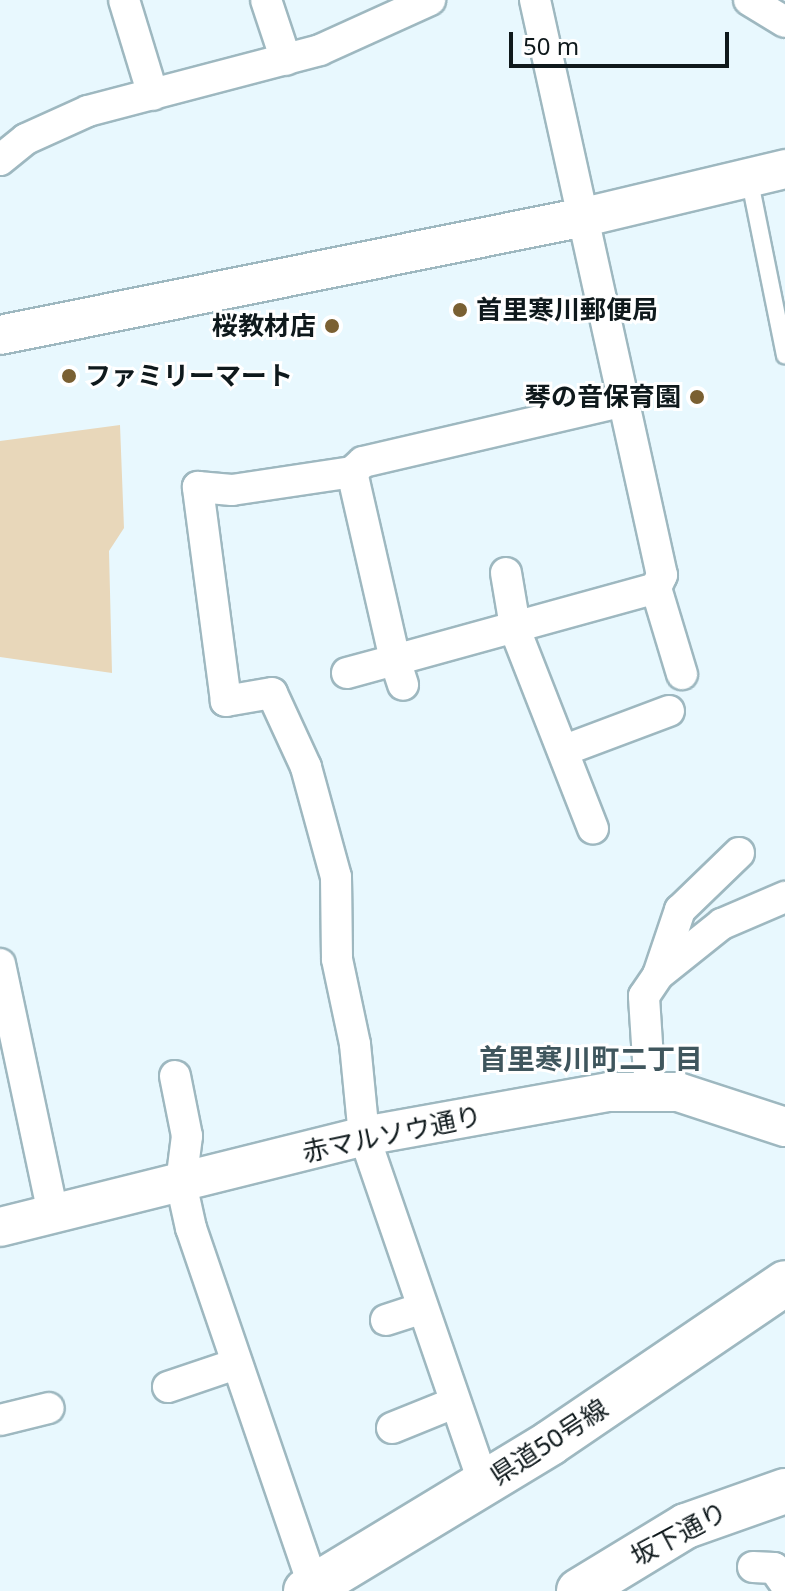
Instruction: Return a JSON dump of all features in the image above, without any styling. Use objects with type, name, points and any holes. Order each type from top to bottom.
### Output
[{"type":"main road","name":"県道50号線","points":[[312,1590],[484,1484],[785,1283]]},
{"type":"main road","name":"坂下通り","points":[[579,1591],[686,1526],[785,1491]]},
{"type":"street","points":[[124,0],[153,95]]},
{"type":"street","points":[[266,0],[286,60]]},
{"type":"street","points":[[0,160],[26,139],[88,111],[286,60],[430,0]]},
{"type":"street","points":[[535,0],[584,217],[620,402],[662,575],[656,588],[682,674]]},
{"type":"street","points":[[749,0],[785,22]]},
{"type":"street","points":[[0,335],[584,217],[767,173]]},
{"type":"street","points":[[484,1484],[420,1309],[364,1136],[337,959],[329,839],[272,693],[226,701],[198,487],[232,490],[352,472],[363,462],[620,402]]},
{"type":"street","points":[[352,472],[399,672]]},
{"type":"street","points":[[506,573],[516,632],[565,750],[593,828]]},
{"type":"street","points":[[347,673],[399,672],[656,588]]},
{"type":"street","points":[[565,750],[669,711]]},
{"type":"street","points":[[650,1090],[644,996],[658,975],[680,910],[739,853]]},
{"type":"street","points":[[658,975],[722,924],[784,904]]},
{"type":"street","points":[[0,964],[53,1214]]},
{"type":"street","points":[[175,1076],[187,1136],[181,1183],[233,1365],[312,1590]]},
{"type":"street","name":"赤マルソウ通り","points":[[0,1227],[364,1136],[650,1090],[785,1127]]},
{"type":"street","points":[[386,1320],[420,1309]]},
{"type":"street","points":[[168,1387],[233,1365]]},
{"type":"street","points":[[392,1428],[454,1403]]},
{"type":"street","points":[[0,1420],[49,1408]]},
{"type":"street","points":[[753,1567],[774,1568],[785,1584]]},
{"type":"lane","points":[[767,173],[785,355]]},
{"type":"shaded area","points":[[120,425],[124,528],[109,551],[112,673],[0,657],[0,441]]},
{"type":"place","name":"首里寒川郵便局","points":[[460,310]]},
{"type":"place","name":"桜教材店","points":[[332,326]]},
{"type":"place","name":"ファミリーマート","points":[[69,376]]},
{"type":"place","name":"琴の音保育園","points":[[697,397]]},
{"type":"district","name":"首里寒川町二丁目","points":[[591,1058]]}]
